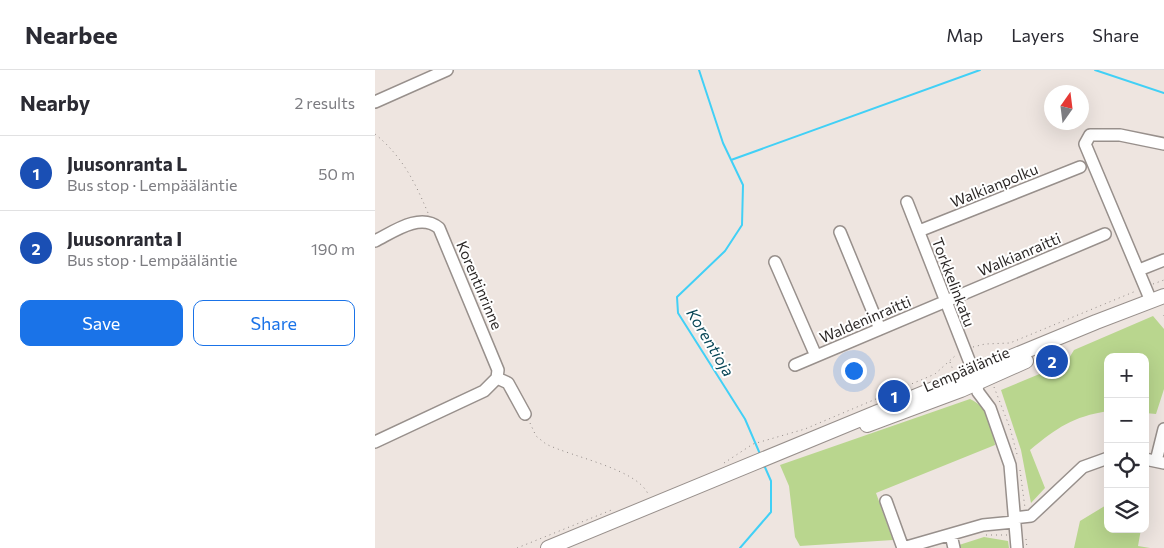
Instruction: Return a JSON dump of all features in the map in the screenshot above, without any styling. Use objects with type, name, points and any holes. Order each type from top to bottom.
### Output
[{"type":"main road","name":"Lempääläntie","points":[[548,548],[795,448],[893,416],[977,379],[1054,349],[1099,327],[1116,316],[1158,299]]},
{"type":"street","points":[[375,102],[447,70]]},
{"type":"street","points":[[1158,299],[1139,270],[1085,144],[1089,135],[1120,135],[1164,144]]},
{"type":"street","name":"Walkianpolku","points":[[919,231],[1080,167]]},
{"type":"street","name":"Torkkelinkatu","points":[[907,202],[977,379],[978,392],[990,408],[1010,465],[1017,548]]},
{"type":"street","points":[[375,241],[417,222],[433,223]]},
{"type":"street","name":"Korentinrinne","points":[[433,223],[443,235],[496,362],[497,378]]},
{"type":"street","points":[[840,232],[880,329]]},
{"type":"street","name":"Walkianraitti","points":[[946,301],[1105,234]]},
{"type":"street","points":[[1139,270],[1164,260]]},
{"type":"street","points":[[775,262],[816,356]]},
{"type":"street","name":"Waldeninraitti","points":[[795,365],[946,301]]},
{"type":"street","points":[[375,442],[484,391],[497,378],[508,384],[525,414]]},
{"type":"street","points":[[1155,461],[1164,429]]},
{"type":"street","points":[[886,501],[903,548],[983,525],[1031,516],[1083,467],[1104,459]]},
{"type":"street","points":[[951,535],[954,548]]},
{"type":"path","points":[[375,134],[388,144],[409,171],[433,223]]},
{"type":"path","points":[[525,414],[536,436],[546,444],[628,475],[645,487],[649,495]]},
{"type":"path","points":[[720,466],[760,441]]},
{"type":"path","points":[[517,548],[613,509]]},
{"type":"path","points":[[984,534],[1016,536]]},
{"type":"green space","points":[[1153,316],[1164,329],[1164,389],[1156,414],[1149,413],[1149,353],[1104,353],[1104,412],[1085,416],[1066,424],[1030,450],[1045,488],[1031,503],[1021,450],[1001,390],[1066,363],[1074,350]]},
{"type":"green space","points":[[970,399],[986,412],[993,430],[995,445],[876,493],[893,540],[800,546],[795,537],[789,486],[780,465]]},
{"type":"green space","points":[[1104,506],[1104,533],[1140,533],[1138,546],[1150,548],[1074,548],[1080,521]]},
{"type":"green space","points":[[984,537],[1008,541],[1009,548],[960,548],[959,545]]},
{"type":"waterway","name":"Korentioja","points":[[699,70],[723,143],[743,185],[742,225],[725,251],[677,297],[678,313],[745,419],[760,454]]},
{"type":"waterway","points":[[731,160],[980,70]]},
{"type":"waterway","points":[[1095,70],[1164,93]]},
{"type":"waterway","name":"Korentioja","points":[[740,548],[771,512],[771,481],[764,465]]},
{"type":"place","name":"Juusonranta I","points":[[1052,361]]},
{"type":"place","name":"Juusonranta L","points":[[894,396]]}]
